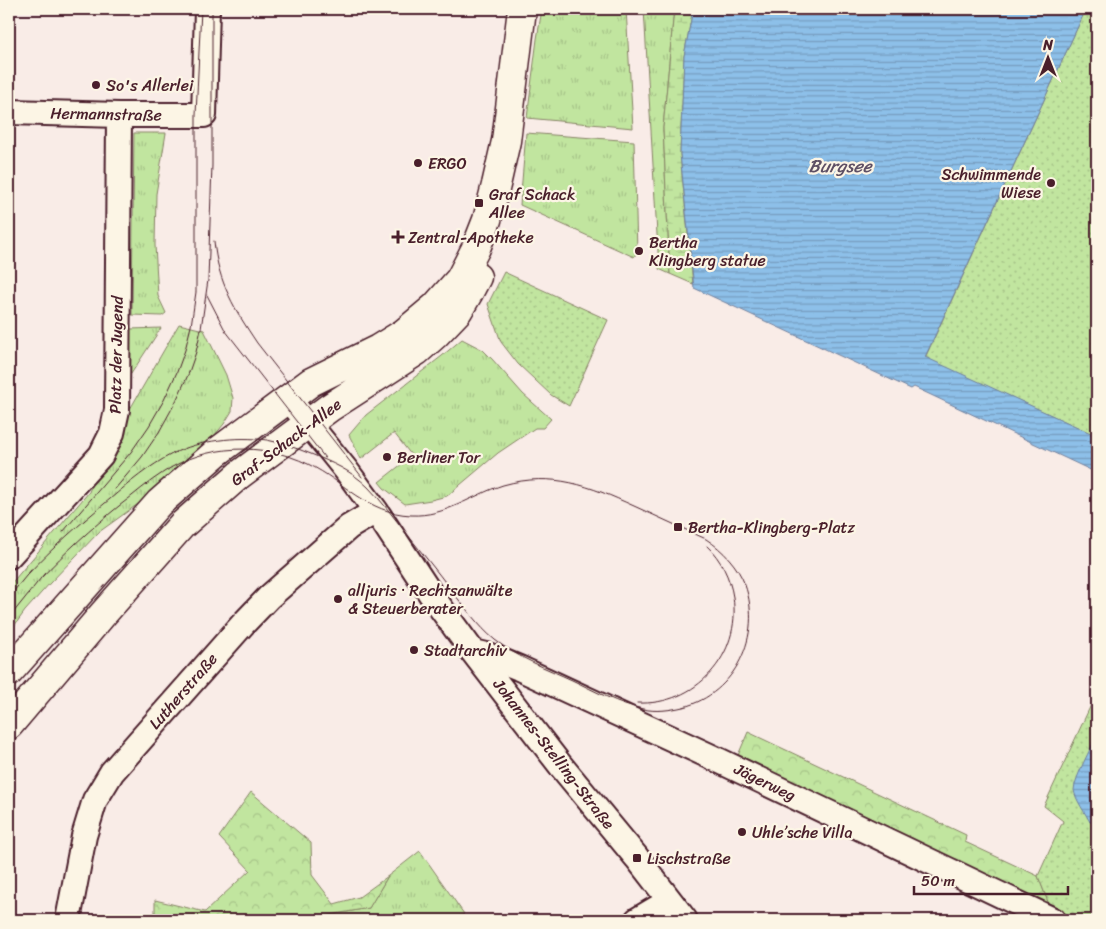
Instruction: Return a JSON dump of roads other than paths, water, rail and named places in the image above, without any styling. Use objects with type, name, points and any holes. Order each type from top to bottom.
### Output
[{"type":"street","name":"Hermannstraße","points":[[9,112],[204,115],[207,9]]},
{"type":"street","name":"Graf-Schack-Allee","points":[[9,725],[103,614],[182,525],[239,475],[329,408],[417,351],[458,311],[488,256],[497,228],[504,184],[506,141],[522,9]]},
{"type":"street","name":"Platz der Jugend","points":[[9,556],[101,455],[112,433],[117,410],[119,115]]},
{"type":"street","name":"Graf-Schack-Allee","points":[[9,672],[159,503],[217,452],[311,382],[378,349],[404,333],[435,307],[460,279],[476,248],[487,220],[506,141]]},
{"type":"street","points":[[288,398],[346,470],[376,511]]},
{"type":"street","name":"Lutherstraße","points":[[68,920],[84,836],[95,800],[112,772],[269,597],[350,527],[376,511]]},
{"type":"street","name":"Johannes-Stelling-Straße","points":[[376,511],[432,596],[473,652],[560,766],[638,858],[685,920]]},
{"type":"street","name":"Jägerweg","points":[[473,652],[490,656],[519,668],[718,760],[1053,920]]},
{"type":"street","points":[[637,920],[669,901]]},
{"type":"water","name":"Burgsee","points":[[693,9],[1086,9],[925,357],[1097,436],[1097,473],[914,387],[911,389],[694,288],[680,154],[684,56]]},
{"type":"water","points":[[1097,735],[1097,824],[1090,822],[1078,802],[1074,790],[1080,771]]},
{"type":"tram line","points":[[63,532],[131,452],[149,426],[164,400],[185,350],[196,292],[196,115],[201,9]]},
{"type":"tram line","points":[[115,489],[142,457],[175,403],[188,375],[201,329],[208,280],[212,165],[212,9]]},
{"type":"tram line","points":[[214,241],[219,270],[229,295],[257,343],[362,477]]},
{"type":"tram line","points":[[207,295],[225,330],[325,458]]},
{"type":"tram line","points":[[27,575],[88,517],[147,469],[172,454],[206,442],[255,439],[284,444],[334,464],[355,476],[378,498],[388,510],[393,516],[472,616],[495,640],[532,662],[625,704],[648,710],[663,710],[683,707],[701,700],[717,689],[730,676],[740,660],[747,642],[750,623],[750,604],[745,585],[734,565],[718,548],[706,539],[602,492],[555,480],[521,481],[492,489],[435,513],[411,515],[395,513],[382,509],[369,503],[308,464],[291,457],[254,449],[216,451],[180,463],[164,472],[99,523],[41,578]]},
{"type":"tram line","points":[[637,703],[658,702],[678,696],[696,686],[710,673],[722,657],[730,638],[734,618],[733,597],[724,569],[717,557],[707,546]]},
{"type":"tram line","points":[[9,597],[31,570]]},
{"type":"tram line","points":[[9,618],[45,573]]},
{"type":"place","name":"So's Allerlei","points":[[96,85]]},
{"type":"place","name":"ERGO","points":[[418,163]]},
{"type":"place","name":"Schwimmende Wiese","points":[[1051,183]]},
{"type":"place","name":"Graf Schack Allee","points":[[479,203]]},
{"type":"place","name":"Zentral-Apotheke","points":[[398,237]]},
{"type":"place","name":"Bertha Klingberg statue","points":[[639,251]]},
{"type":"place","name":"Berliner Tor","points":[[387,457]]},
{"type":"place","name":"Bertha-Klingberg-Platz","points":[[678,527]]},
{"type":"place","name":"alljuris · Rechtsanwälte & Steuerberater","points":[[338,599]]},
{"type":"place","name":"Stadtarchiv","points":[[414,650]]},
{"type":"place","name":"Uhle’sche Villa","points":[[742,832]]},
{"type":"place","name":"Lischstraße","points":[[637,858]]}]
